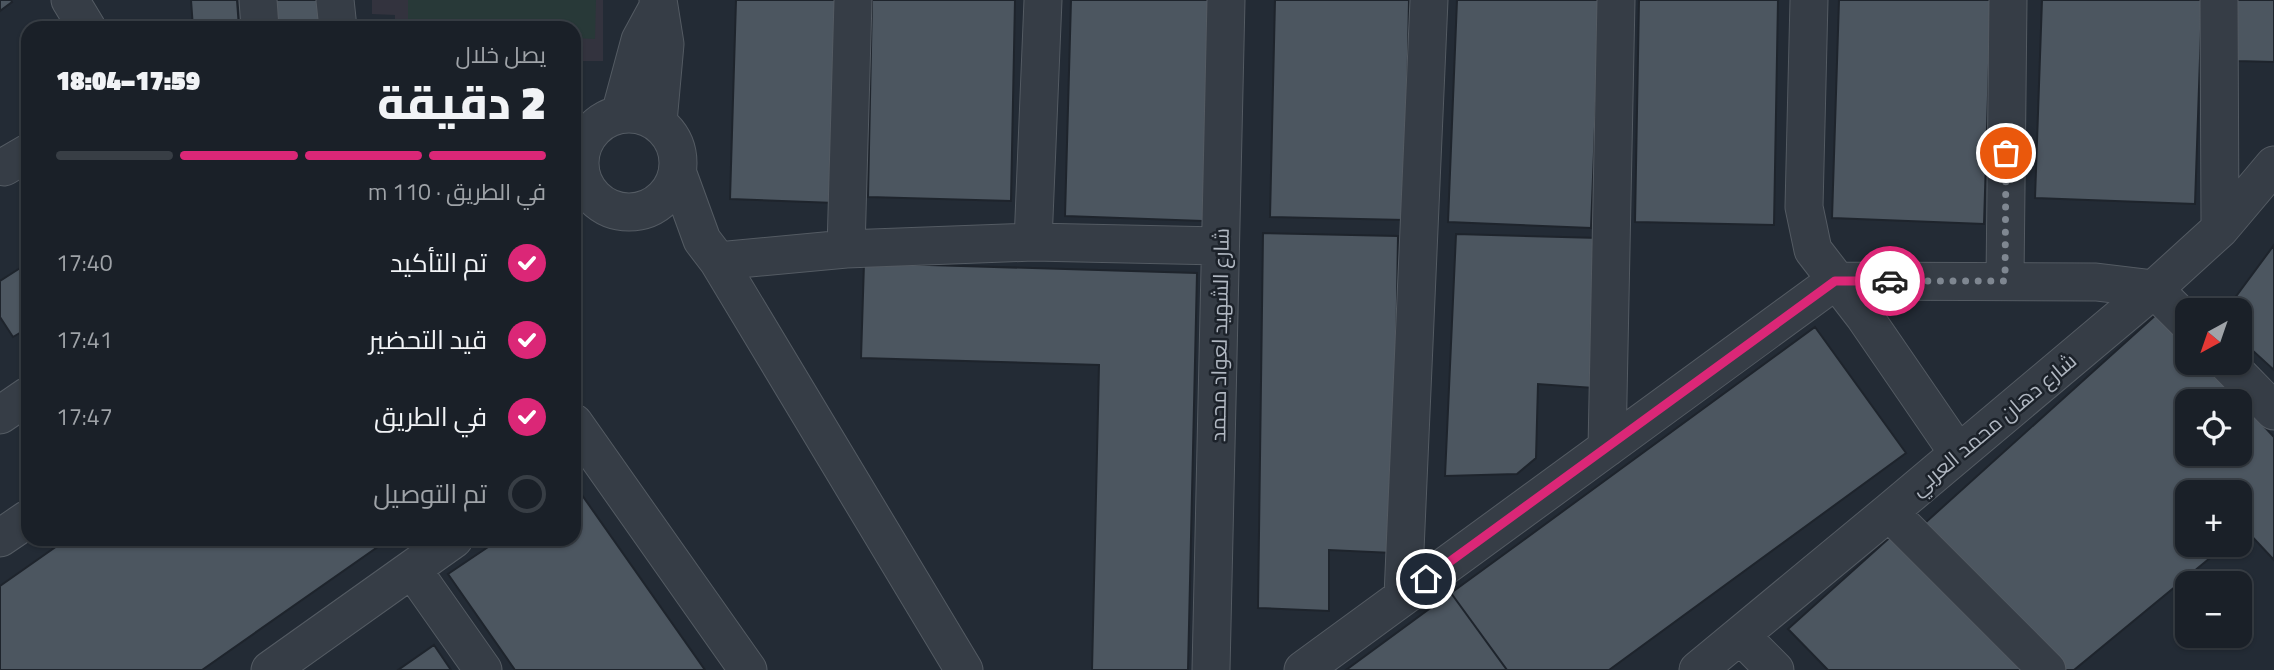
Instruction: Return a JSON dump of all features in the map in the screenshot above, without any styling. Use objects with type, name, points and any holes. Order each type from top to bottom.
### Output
[{"type":"street","points":[[70,0],[83,21]]},
{"type":"street","points":[[258,0],[260,21]]},
{"type":"street","points":[[335,0],[337,21]]},
{"type":"street","points":[[846,248],[853,0]]},
{"type":"street","points":[[1033,242],[1043,0]]},
{"type":"street","name":"شارع الشهيد لعواد محمد","points":[[1211,670],[1226,0]]},
{"type":"street","points":[[1403,596],[1429,0]]},
{"type":"street","points":[[1607,448],[1616,0]]},
{"type":"street","points":[[1809,0],[1804,207],[1813,250],[1864,316],[1958,453]]},
{"type":"street","points":[[2005,281],[2008,0]]},
{"type":"street","points":[[2219,0],[2220,229]]},
{"type":"street","points":[[620,114],[640,40],[658,4]]},
{"type":"street","points":[[658,4],[665,44],[658,122]]},
{"type":"street","points":[[581,139],[602,121],[620,114],[640,114],[658,122],[671,136],[678,154],[678,174],[710,251],[964,670]]},
{"type":"street","name":"شارع دهان محمد العربي","points":[[1698,670],[2154,289],[2220,229],[2274,165]]},
{"type":"street","points":[[581,174],[587,189],[587,202],[618,211],[637,212],[656,205],[670,191],[678,174]]},
{"type":"street","points":[[637,212],[710,251],[1033,242],[1220,246]]},
{"type":"street","points":[[1303,670],[1835,281],[2096,282],[2154,289],[2175,310]]},
{"type":"street","points":[[2239,375],[2274,411]]},
{"type":"street","points":[[0,415],[21,401]]},
{"type":"street","points":[[581,443],[748,670]]},
{"type":"street","points":[[1889,512],[2047,670]]},
{"type":"street","points":[[0,538],[21,524]]},
{"type":"street","points":[[270,670],[444,546]]},
{"type":"street","points":[[412,569],[483,670]]},
{"type":"street","points":[[1741,636],[1775,670]]},
{"type":"shaded area","points":[[372,0],[603,0],[603,61],[581,61],[581,21],[395,21],[395,15],[372,14]]},
{"type":"shaded area","points":[[408,0],[596,0],[595,39],[581,38],[581,21],[408,21]]},
{"type":"building","points":[[0,0],[11,0],[12,2],[0,11]]},
{"type":"building","points":[[191,0],[237,0],[238,21],[192,21]]},
{"type":"building","points":[[272,0],[320,0],[322,21],[274,21]]},
{"type":"building","points":[[736,0],[841,0],[835,203],[730,199]]},
{"type":"building","points":[[872,0],[1015,0],[1011,201],[868,197]]},
{"type":"building","points":[[1071,0],[1210,0],[1203,221],[1065,216]]},
{"type":"building","points":[[1275,0],[1409,0],[1405,220],[1270,217]]},
{"type":"building","points":[[1457,0],[1600,0],[1591,228],[1448,222]]},
{"type":"building","points":[[1639,0],[1778,0],[1774,225],[1635,222]]},
{"type":"building","points":[[1839,0],[1991,0],[1984,224],[1832,218]]},
{"type":"building","points":[[2042,0],[2202,0],[2195,204],[2035,198]]},
{"type":"building","points":[[2237,0],[2274,0],[2274,62],[2236,61]]},
{"type":"building","points":[[1263,233],[1398,236],[1393,553],[1329,550],[1329,611],[1258,608]]},
{"type":"building","points":[[1456,234],[1600,238],[1594,388],[1538,384],[1536,458],[1517,474],[1445,476]]},
{"type":"building","points":[[2274,245],[2274,370],[2252,350],[2252,298],[2235,298]]},
{"type":"building","points":[[864,263],[1197,273],[1188,670],[1092,670],[1099,365],[861,358]]},
{"type":"building","points":[[21,268],[21,332],[13,337],[0,317],[0,281]]},
{"type":"building","points":[[2158,313],[2175,331],[2175,375],[2216,375],[2229,389],[2175,389],[2175,466],[2252,466],[2252,413],[2274,437],[2274,560],[2252,536],[2252,480],[2175,480],[2175,557],[2211,557],[2194,571],[2175,571],[2175,587],[2074,670],[2058,670],[1925,523]]},
{"type":"building","points":[[1815,327],[1906,453],[1609,670],[1507,670],[1451,593]]},
{"type":"building","points":[[581,494],[705,670],[515,670],[448,574],[490,546],[581,546]]},
{"type":"building","points":[[1897,531],[2028,670],[1828,670],[1788,629]]},
{"type":"building","points":[[57,546],[379,546],[202,670],[0,670],[0,586]]},
{"type":"building","points":[[1451,593],[1507,670],[1346,670]]},
{"type":"building","points":[[434,645],[451,670],[398,670]]},
{"type":"way so far","points":[[1890,281],[2005,281],[2006,153]]},
{"type":"route","points":[[1426,579],[1835,281],[1890,281]]}]
